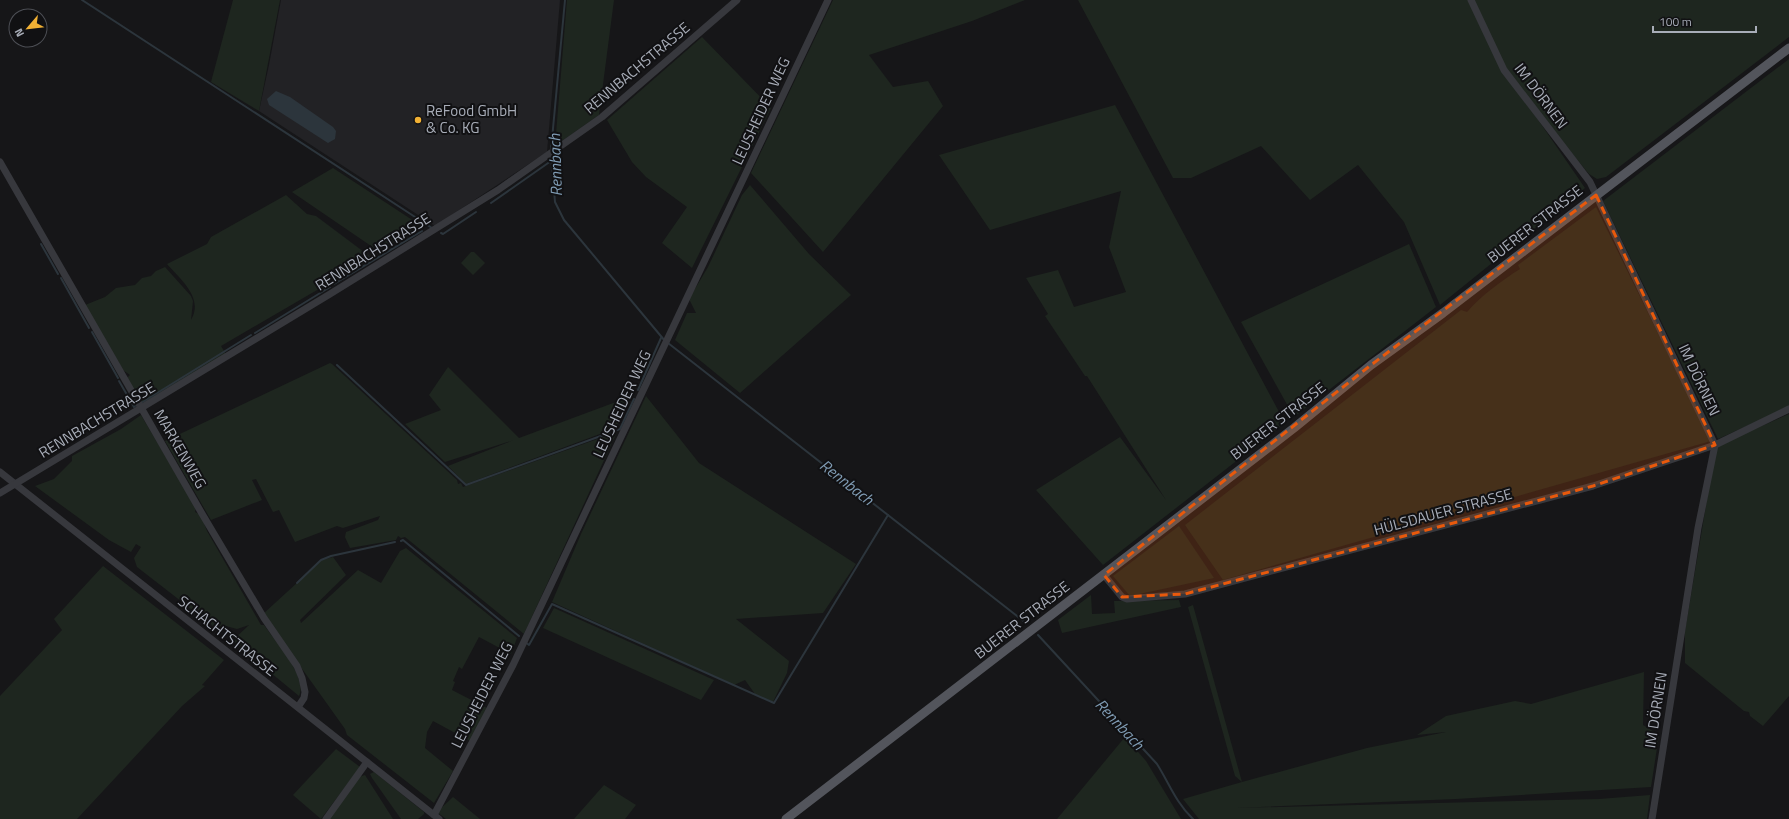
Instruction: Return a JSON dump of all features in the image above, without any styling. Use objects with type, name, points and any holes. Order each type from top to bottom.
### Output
[{"type":"main road","name":"BUERER STRASSE","points":[[786,819],[1287,433],[1371,365],[1443,313],[1596,194],[1789,48]]},
{"type":"street","name":"RENNBACHSTRASSE","points":[[0,493],[141,409],[470,207],[562,146],[602,117],[737,0]]},
{"type":"street","name":"LEUSHEIDER WEG","points":[[436,817],[516,659],[828,0]]},
{"type":"street","name":"IM DÖRNEN","points":[[1471,0],[1504,70],[1590,182],[1715,445],[1698,528],[1652,819]]},
{"type":"street","name":"MARKENWEG","points":[[0,162],[141,409],[264,618],[300,672],[305,692],[304,698],[298,708]]},
{"type":"street","name":"HÜLSDAUER STRASSE","points":[[1104,574],[1122,597],[1127,598],[1185,594],[1593,486],[1715,445],[1789,409]]},
{"type":"street","name":"SCHACHTSTRASSE","points":[[0,472],[436,817]]},
{"type":"street","points":[[326,819],[368,762]]},
{"type":"highlighted area","points":[[1596,195],[1715,445],[1593,486],[1185,594],[1122,597],[1104,575],[1371,365]]},
{"type":"shaded area","points":[[233,0],[280,0],[259,111],[211,82]]},
{"type":"shaded area","points":[[281,0],[560,0],[547,152],[435,226],[259,111]]},
{"type":"shaded area","points":[[567,0],[614,0],[599,115],[555,146]]},
{"type":"shaded area","points":[[833,0],[1025,0],[972,21],[869,55],[893,87],[928,81],[943,106],[823,252],[751,173]]},
{"type":"shaded area","points":[[1078,0],[1789,0],[1789,37],[1606,177],[1597,179],[1589,174],[1508,76],[1585,188],[1440,305],[1404,222],[1358,165],[1310,200],[1261,146],[1191,178],[1173,178]]},
{"type":"shaded area","points":[[702,37],[771,108],[692,268],[662,243],[687,207],[646,177],[632,162],[607,120]]},
{"type":"shaded area","points":[[1789,59],[1789,407],[1718,439],[1603,201]]},
{"type":"shaded area","points":[[276,91],[290,97],[333,127],[336,131],[335,139],[328,143],[269,105],[267,99]]},
{"type":"shaded area","points":[[1115,105],[1285,423],[1103,565],[1036,490],[1120,437],[1166,500],[1087,376],[1085,376],[1045,316],[1048,314],[1026,278],[1058,270],[1074,307],[1126,292],[1109,247],[1121,191],[990,230],[939,155]]},
{"type":"shaded area","points":[[333,168],[423,227],[381,251],[377,250],[292,192]]},
{"type":"shaded area","points":[[750,185],[809,254],[851,295],[740,393],[675,340],[687,313],[696,313],[689,299],[708,267],[742,195]]},
{"type":"shaded area","points":[[286,195],[307,214],[316,216],[372,258],[221,346],[226,354],[142,404],[126,379],[130,375],[123,370],[85,305],[105,297],[116,288],[135,285],[142,278],[151,276],[156,271],[165,267],[191,296],[193,301],[191,320],[195,304],[193,297],[184,283],[167,264],[207,244],[211,237]]},
{"type":"shaded area","points":[[1596,207],[1711,441],[1223,580],[1185,525],[1461,310],[1467,312],[1492,289],[1520,269],[1518,265]]},
{"type":"shaded area","points":[[1409,244],[1436,307],[1294,417],[1241,322]]},
{"type":"shaded area","points":[[471,252],[474,252],[485,263],[473,275],[461,263]]},
{"type":"shaded area","points":[[330,363],[457,480],[458,484],[461,483],[463,487],[617,432],[524,634],[405,537],[401,538],[398,536],[396,540],[350,548],[345,537],[346,532],[378,520],[380,516],[343,528],[337,526],[295,542],[279,510],[273,512],[256,479],[252,480],[262,500],[211,520],[165,441]]},
{"type":"shaded area","points":[[448,367],[519,438],[624,399],[630,399],[616,428],[466,484],[448,466],[514,440],[445,462],[405,424],[441,410],[429,395]]},
{"type":"shaded area","points":[[646,396],[699,463],[856,564],[823,613],[736,619],[789,661],[787,673],[773,702],[755,694],[745,680],[734,685],[552,602],[581,534]]},
{"type":"shaded area","points":[[1789,414],[1789,696],[1763,726],[1750,716],[1749,712],[1744,711],[1685,663],[1685,631],[1716,446]]},
{"type":"shaded area","points":[[141,415],[196,508],[195,512],[201,515],[207,531],[261,625],[264,625],[295,669],[301,688],[299,696],[232,641],[249,625],[237,629],[226,626],[213,626],[137,567],[134,558],[141,547],[136,544],[131,552],[109,540],[35,486],[54,479],[72,461],[72,456],[121,429]]},
{"type":"shaded area","points":[[1179,526],[1214,578],[1130,596],[1113,576]]},
{"type":"shaded area","points":[[406,548],[517,638],[511,654],[479,637],[462,669],[459,667],[453,681],[455,682],[452,690],[487,708],[470,741],[433,721],[427,732],[425,748],[453,771],[434,803],[347,735],[345,729],[263,614],[322,560],[333,557],[346,575],[300,620],[301,623],[358,570],[381,583],[400,551]]},
{"type":"shaded area","points":[[103,566],[224,660],[202,685],[205,686],[182,706],[77,819],[0,819],[0,696],[62,630],[54,619]]},
{"type":"shaded area","points":[[1091,595],[1092,614],[1115,613],[1114,601],[1179,600],[1181,607],[1062,633],[1058,620]]},
{"type":"shaded area","points":[[1193,605],[1242,782],[1235,776],[1188,607]]},
{"type":"shaded area","points":[[554,608],[714,680],[701,700],[543,628]]},
{"type":"shaded area","points":[[1644,672],[1643,725],[1659,735],[1651,787],[1456,799],[1235,808],[1599,799],[1650,795],[1647,819],[1199,819],[1183,799],[1367,748],[1446,732],[1417,735],[1446,716],[1515,701],[1531,704]]},
{"type":"shaded area","points":[[1125,737],[1146,761],[1181,819],[1057,819]]},
{"type":"shaded area","points":[[336,749],[360,767],[321,819],[293,795]]},
{"type":"shaded area","points":[[374,772],[424,812],[424,814],[418,819],[401,819],[372,778],[370,774]]},
{"type":"shaded area","points":[[365,775],[393,819],[328,819],[359,777]]},
{"type":"shaded area","points":[[604,785],[636,805],[625,819],[574,819]]},
{"type":"shaded area","points":[[453,797],[480,819],[446,819],[437,812]]},
{"type":"waterway","points":[[82,0],[432,228]]},
{"type":"waterway","name":"Rennbach","points":[[551,150],[565,0]]},
{"type":"waterway","name":"Rennbach","points":[[551,155],[555,202],[564,220],[665,341]]},
{"type":"waterway","points":[[491,203],[551,161]]},
{"type":"waterway","points":[[441,233],[443,234],[476,212]]},
{"type":"waterway","points":[[334,284],[422,231]]},
{"type":"waterway","points":[[41,244],[58,274]]},
{"type":"waterway","points":[[61,278],[89,328]]},
{"type":"waterway","points":[[255,333],[330,287]]},
{"type":"waterway","points":[[92,332],[118,378]]},
{"type":"waterway","points":[[141,403],[251,335]]},
{"type":"waterway","points":[[638,390],[661,338]]},
{"type":"waterway","name":"Rennbach","points":[[668,343],[1026,623]]},
{"type":"waterway","points":[[337,365],[466,485],[620,429],[634,399]]},
{"type":"waterway","points":[[119,381],[134,407],[135,406]]},
{"type":"waterway","points":[[525,642],[529,645],[552,604],[774,703],[888,515]]},
{"type":"waterway","points":[[401,541],[403,540],[519,636]]},
{"type":"waterway","points":[[297,583],[321,560],[331,556],[395,542]]},
{"type":"waterway","name":"Rennbach","points":[[1038,635],[1157,764],[1177,800],[1193,819]]},
{"type":"place","name":"ReFood GmbH & Co. KG","points":[[418,120]]}]
